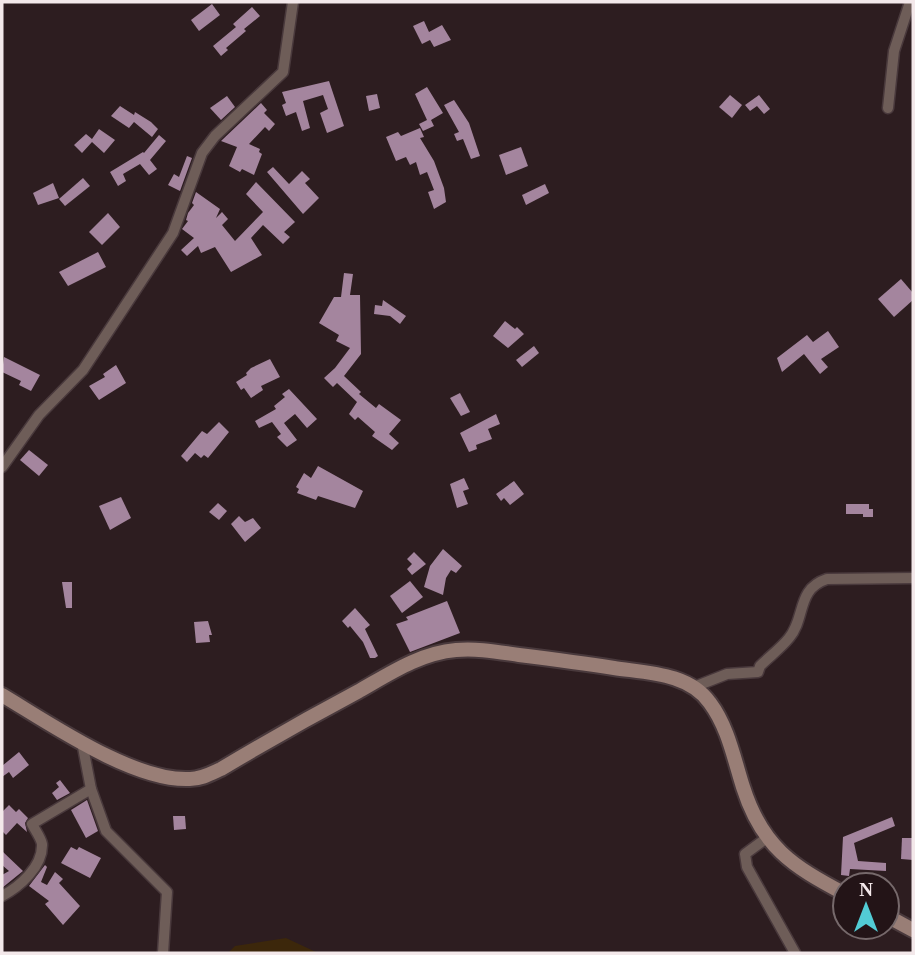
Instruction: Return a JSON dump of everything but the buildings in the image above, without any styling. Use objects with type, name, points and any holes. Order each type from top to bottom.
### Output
[{"type":"main road","points":[[2,695],[135,768],[178,779],[199,778],[221,769],[401,668],[433,654],[475,650],[580,663],[676,679],[694,687],[710,702],[724,727],[744,790],[768,836],[783,856],[802,871],[831,887]]},
{"type":"street","points":[[2,467],[39,415],[83,370],[173,233],[202,153],[215,136],[283,72],[293,2]]},
{"type":"street","points":[[888,108],[894,51],[910,2]]},
{"type":"street","points":[[694,687],[727,674],[758,672],[760,666],[790,638],[808,591],[814,583],[827,579],[913,578]]},
{"type":"street","points":[[82,741],[91,789],[106,831],[167,892],[163,953]]},
{"type":"street","points":[[2,895],[20,886],[40,857],[42,842],[32,824],[91,789]]},
{"type":"street","points":[[768,836],[745,854],[747,867],[795,953]]},
{"type":"shaded area","points":[[286,938],[318,953],[228,953],[235,946]]}]
